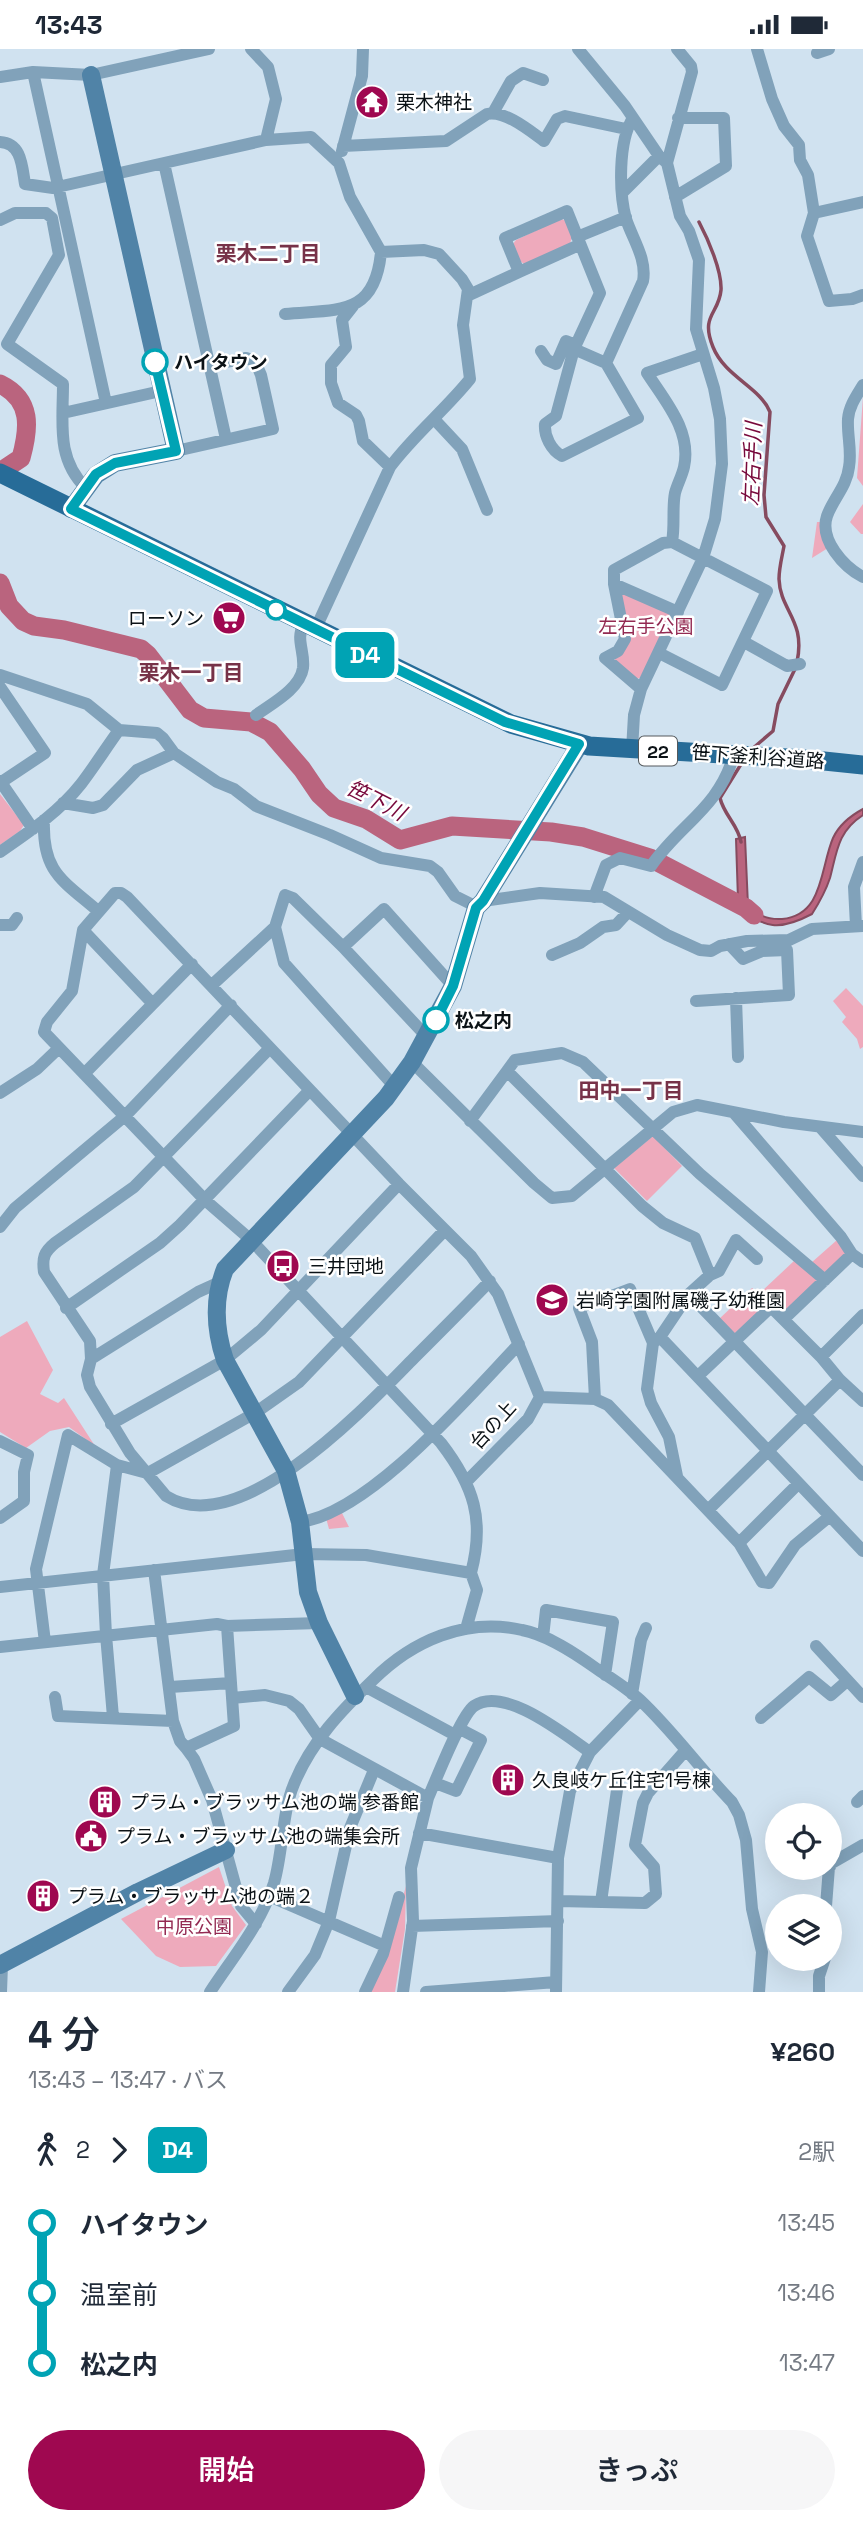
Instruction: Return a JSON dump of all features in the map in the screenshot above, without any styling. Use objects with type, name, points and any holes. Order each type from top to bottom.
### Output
[{"type":"main road","name":"笹下釜利谷道路","points":[[9,477],[505,722],[579,744],[863,765]]},
{"type":"street","points":[[0,77],[33,72],[91,75],[157,54],[209,49]]},
{"type":"street","points":[[251,49],[269,61],[276,99],[266,140]]},
{"type":"street","points":[[339,163],[362,76],[363,49]]},
{"type":"street","points":[[578,49],[629,123],[663,159],[680,216],[689,231],[699,260],[696,329],[714,388],[720,419],[722,464],[715,519],[704,558],[641,689],[634,715],[632,750]]},
{"type":"street","points":[[623,193],[663,159],[692,72],[691,66],[677,49]]},
{"type":"street","points":[[757,49],[772,100],[784,126],[799,145],[800,160],[808,175],[814,213],[807,236],[829,300],[852,299],[863,295]]},
{"type":"street","points":[[33,72],[106,403]]},
{"type":"street","points":[[493,113],[511,81],[523,73],[543,80]]},
{"type":"street","points":[[91,75],[176,451]]},
{"type":"street","points":[[343,146],[446,141],[487,114],[493,113],[518,123],[544,141],[557,119],[565,116],[629,123]]},
{"type":"street","points":[[675,197],[726,166],[724,118],[678,118]]},
{"type":"street","points":[[606,362],[643,281],[645,268],[626,217],[623,193],[621,169],[629,123]]},
{"type":"street","points":[[0,142],[13,146],[18,152],[24,184],[53,188],[266,140],[311,137],[339,163],[350,197],[381,251],[375,283],[342,320],[346,347],[331,365],[331,383],[338,403],[350,409],[359,421],[363,441],[390,467]]},
{"type":"street","points":[[164,163],[226,439]]},
{"type":"street","points":[[814,213],[863,202]]},
{"type":"street","points":[[519,272],[505,238],[567,211],[600,293],[575,347],[556,416],[545,424],[545,433],[555,452],[562,456],[638,418],[606,362],[575,347],[566,341],[556,363],[547,361],[541,351]]},
{"type":"street","points":[[0,220],[15,213],[46,213],[52,218],[60,255],[6,344],[63,384],[64,454],[75,477],[86,488]]},
{"type":"street","points":[[467,296],[626,217]]},
{"type":"street","points":[[256,715],[293,687],[299,676],[303,667],[299,632],[310,627],[390,467],[405,446],[470,379],[463,325],[468,289],[462,279],[439,254],[424,250],[381,251]]},
{"type":"street","points":[[285,314],[353,306]]},
{"type":"street","points":[[672,543],[676,524],[674,496],[685,465],[684,439],[678,422],[647,373],[703,354]]},
{"type":"street","points":[[71,509],[96,474],[115,463],[273,429],[261,375],[255,361],[246,358],[209,365]]},
{"type":"street","points":[[863,385],[851,405],[848,419],[850,451],[846,482],[826,517],[826,533],[840,558],[863,577]]},
{"type":"street","points":[[63,413],[161,391]]},
{"type":"street","points":[[434,419],[462,449],[487,510]]},
{"type":"street","points":[[641,689],[605,658],[618,651],[625,639],[614,584],[614,569],[663,543],[672,543],[767,591],[722,685],[659,653]]},
{"type":"street","points":[[614,584],[678,612]]},
{"type":"street","points":[[744,642],[787,666],[795,664]]},
{"type":"street","points":[[0,675],[87,704],[119,730],[157,733],[174,753],[217,782],[234,789],[256,806],[381,858],[429,866],[438,872],[455,896],[475,906],[483,901],[540,893],[604,897],[667,935],[701,950],[710,951],[729,944],[789,940],[812,929],[860,926],[854,887],[863,862]]},
{"type":"street","points":[[0,687],[45,753],[0,782],[33,829]]},
{"type":"street","points":[[0,852],[33,829],[63,803],[79,786],[119,730]]},
{"type":"street","points":[[435,1783],[456,1791],[481,1740],[361,1692],[319,1623],[308,1592],[300,1521],[286,1471],[225,1360],[217,1329],[216,1304],[225,1269],[386,1098],[412,1062],[453,986],[476,908],[483,901],[579,744]]},
{"type":"street","points":[[63,803],[93,808],[103,805],[137,769],[174,753]]},
{"type":"street","points":[[594,897],[606,865],[620,858],[651,866],[682,828],[711,803],[741,755]]},
{"type":"street","points":[[44,820],[43,844],[48,860],[59,878],[98,911]]},
{"type":"street","points":[[0,1093],[37,1069],[59,1048],[44,1031],[47,1022],[72,991],[83,930],[115,893],[121,893],[471,1257],[490,1281],[508,1315],[540,1397]]},
{"type":"street","points":[[394,1086],[284,963],[275,927],[285,895],[289,895],[343,947],[427,1037]]},
{"type":"street","points":[[343,947],[384,909],[453,986]]},
{"type":"street","points":[[552,955],[580,943],[603,927],[616,925],[628,912]]},
{"type":"street","points":[[0,925],[12,925],[17,918]]},
{"type":"street","points":[[212,985],[275,927]]},
{"type":"street","points":[[83,930],[152,1003]]},
{"type":"street","points":[[696,1001],[789,995],[787,950],[762,951],[743,959],[729,944]]},
{"type":"street","points":[[84,1074],[192,964]]},
{"type":"street","points":[[736,998],[738,1057]]},
{"type":"street","points":[[0,1227],[15,1208],[125,1116],[230,1005]]},
{"type":"street","name":"台の上","points":[[59,1048],[205,1200],[251,1240],[299,1290],[432,1433],[467,1481],[528,1419],[540,1397],[595,1399]]},
{"type":"street","points":[[270,1048],[134,1187],[46,1251],[42,1260],[44,1272],[90,1341],[90,1387],[111,1424],[160,1489],[173,1500],[203,1505],[237,1499],[286,1471],[328,1443],[359,1416],[490,1281]]},
{"type":"street","points":[[470,1121],[515,1060],[562,1052],[573,1056],[583,1062],[654,1128],[719,1192],[825,1280]]},
{"type":"street","points":[[412,1062],[552,1198],[572,1196],[673,1112],[684,1107],[697,1105],[734,1114],[863,1132]]},
{"type":"street","points":[[507,1070],[604,1170],[663,1223],[695,1238],[710,1275]]},
{"type":"street","points":[[66,1308],[160,1243],[310,1090]]},
{"type":"street","points":[[734,1114],[860,1260],[825,1280],[785,1318]]},
{"type":"street","points":[[821,1128],[863,1176]]},
{"type":"street","points":[[111,1424],[225,1360],[261,1330],[399,1184]]},
{"type":"street","points":[[45,1642],[36,1569],[68,1435],[117,1465],[148,1473],[255,1413],[299,1383],[445,1230]]},
{"type":"street","points":[[677,1476],[669,1437],[651,1403],[647,1389],[656,1340],[689,1294],[710,1275],[719,1271],[736,1240],[757,1259]]},
{"type":"street","points":[[91,1359],[198,1292],[220,1283]]},
{"type":"street","points":[[830,1516],[795,1545],[769,1583],[762,1582],[739,1543],[608,1405],[595,1399],[592,1342],[579,1308],[630,1289],[656,1340],[698,1376],[798,1485],[830,1516],[863,1551]]},
{"type":"street","points":[[689,1294],[863,1475]]},
{"type":"street","points":[[698,1376],[771,1307],[785,1318],[840,1380],[860,1393]]},
{"type":"street","points":[[821,1357],[863,1315]]},
{"type":"street","points":[[300,1521],[315,1520],[336,1510],[390,1473],[519,1344]]},
{"type":"street","points":[[708,1510],[840,1380]]},
{"type":"street","points":[[0,1518],[24,1501],[24,1472],[28,1455],[1,1444]]},
{"type":"street","points":[[113,1717],[103,1575],[117,1465]]},
{"type":"street","points":[[466,1629],[477,1590],[471,1573],[478,1535],[467,1481]]},
{"type":"street","points":[[739,1543],[798,1485]]},
{"type":"street","points":[[0,1587],[304,1554],[366,1555],[471,1573]]},
{"type":"street","points":[[154,1570],[173,1721],[180,1741],[194,1759],[212,1800],[241,1906],[256,1924]]},
{"type":"street","points":[[542,1637],[546,1610],[613,1622],[605,1675]]},
{"type":"street","points":[[0,1647],[217,1623],[227,1626],[319,1623]]},
{"type":"street","points":[[186,1748],[234,1726],[227,1626]]},
{"type":"street","points":[[210,1992],[256,1924],[269,1896],[279,1863],[293,1787],[305,1760],[330,1723],[387,1667],[416,1646],[441,1635],[494,1626],[523,1630],[542,1637],[573,1653],[636,1697],[732,1802],[746,1840],[752,1909],[762,1952],[759,1992]]},
{"type":"street","points":[[426,1992],[556,1987],[558,1858],[570,1791],[590,1752],[636,1697],[640,1640],[646,1628]]},
{"type":"street","points":[[761,1718],[809,1677],[831,1695],[857,1687],[816,1646]]},
{"type":"street","points":[[170,1687],[231,1683]]},
{"type":"street","points":[[232,1698],[265,1695],[289,1701],[299,1709],[320,1739],[428,1798]]},
{"type":"street","points":[[55,1697],[58,1716],[173,1721]]},
{"type":"street","points":[[403,1992],[412,1926],[410,1877],[419,1833],[428,1798],[457,1732],[475,1705],[492,1700],[508,1702],[590,1752]]},
{"type":"street","points":[[559,1901],[645,1903],[656,1894],[654,1867],[635,1845],[643,1803],[648,1793],[685,1751]]},
{"type":"street","points":[[288,1992],[315,1955],[329,1921],[350,1828],[374,1770]]},
{"type":"street","points":[[601,1902],[618,1783]]},
{"type":"street","points":[[419,1833],[558,1858]]},
{"type":"street","points":[[842,1857],[863,1845]]},
{"type":"street","points":[[1,1992],[1,1965],[129,1896],[226,1850]]},
{"type":"street","points":[[269,1896],[385,1946]]},
{"type":"street","points":[[365,1992],[385,1946],[399,1897]]},
{"type":"street","points":[[412,1926],[558,1921]]},
{"type":"street","points":[[819,1992],[821,1971]]},
{"type":"green space","points":[[560,219],[565,220],[572,237],[570,244],[524,264],[520,261],[513,244],[516,240]]},
{"type":"green space","points":[[863,397],[863,486],[857,478]]},
{"type":"green space","points":[[863,504],[863,534],[861,534],[850,522]]},
{"type":"green space","points":[[817,522],[824,522],[828,548],[812,558]]},
{"type":"green space","name":"左右手公園","points":[[623,590],[669,614],[671,619],[640,678],[636,679],[615,662],[615,657],[621,654],[618,593]]},
{"type":"green space","points":[[0,794],[24,825],[0,845]]},
{"type":"green space","points":[[846,988],[863,1006],[863,1047],[860,1049],[857,1039],[842,1022],[846,1017],[833,1001]]},
{"type":"green space","points":[[653,1136],[682,1166],[647,1201],[614,1168]]},
{"type":"green space","points":[[837,1240],[846,1253],[823,1274],[811,1263]]},
{"type":"green space","points":[[795,1260],[818,1279],[784,1312],[772,1300],[733,1335],[718,1320],[752,1288],[760,1293]]},
{"type":"green space","points":[[27,1321],[53,1370],[40,1394],[58,1403],[64,1398],[95,1446],[69,1427],[50,1431],[26,1448],[0,1432],[0,1337]]},
{"type":"green space","points":[[341,1511],[349,1527],[329,1529],[326,1518]]},
{"type":"green space","name":"中原公園","points":[[219,1867],[232,1906],[246,1925],[216,1966],[180,1967],[156,1956],[121,1919]]},
{"type":"green space","points":[[406,1886],[405,1929],[395,1992],[369,1992],[388,1951]]},
{"type":"shaded area","points":[[863,809],[863,815],[843,835],[828,883],[812,914],[788,924],[770,925],[731,905],[732,898],[738,900],[736,839],[745,837],[748,906],[772,919],[796,916],[813,900],[835,833],[845,821]]},
{"type":"waterway","name":"左右手川","points":[[699,222],[714,255],[721,282],[720,298],[708,328],[713,347],[718,357],[759,396],[770,412],[764,495],[766,517],[784,546],[780,590],[796,626],[799,648],[797,662]]},
{"type":"waterway","name":"笹下川","points":[[0,384],[18,398],[26,416],[27,426],[21,458],[0,472]]},
{"type":"waterway","name":"笹下川","points":[[0,583],[9,606],[23,621],[34,626],[64,630],[141,649],[190,710],[204,718],[251,722],[270,732],[302,769],[319,794],[334,808],[366,819],[400,840],[452,826],[551,832],[583,837],[650,858],[746,908],[754,915]]},
{"type":"waterway","name":"左右手川","points":[[752,749],[773,731],[778,704],[795,669]]},
{"type":"waterway","name":"左右手川","points":[[741,842],[720,798],[743,761]]},
{"type":"bus line","name":"D4","points":[[155,362],[176,451],[115,463],[96,474],[71,509],[510,725],[579,744],[483,901],[476,908],[453,986],[436,1020]]},
{"type":"place","name":"栗木神社","points":[[372,102]]},
{"type":"place","name":"ハイタウン","points":[[155,362]]},
{"type":"place","name":"ローソン","points":[[229,618]]},
{"type":"place","name":"松之内","points":[[436,1020]]},
{"type":"place","name":"三井団地","points":[[283,1266]]},
{"type":"place","name":"岩崎学園附属磯子幼稚園","points":[[552,1300]]},
{"type":"place","name":"久良岐ケ丘住宅1号棟","points":[[508,1780]]},
{"type":"place","name":"プラム・ブラッサム池の端 参番館","points":[[105,1802]]},
{"type":"place","name":"プラム・ブラッサム池の端集会所","points":[[91,1836]]},
{"type":"place","name":"プラム・ブラッサム池の端２","points":[[43,1896]]},
{"type":"district","name":"栗木二丁目","points":[[268,253]]},
{"type":"district","name":"栗木一丁目","points":[[191,672]]},
{"type":"district","name":"田中一丁目","points":[[631,1090]]}]
